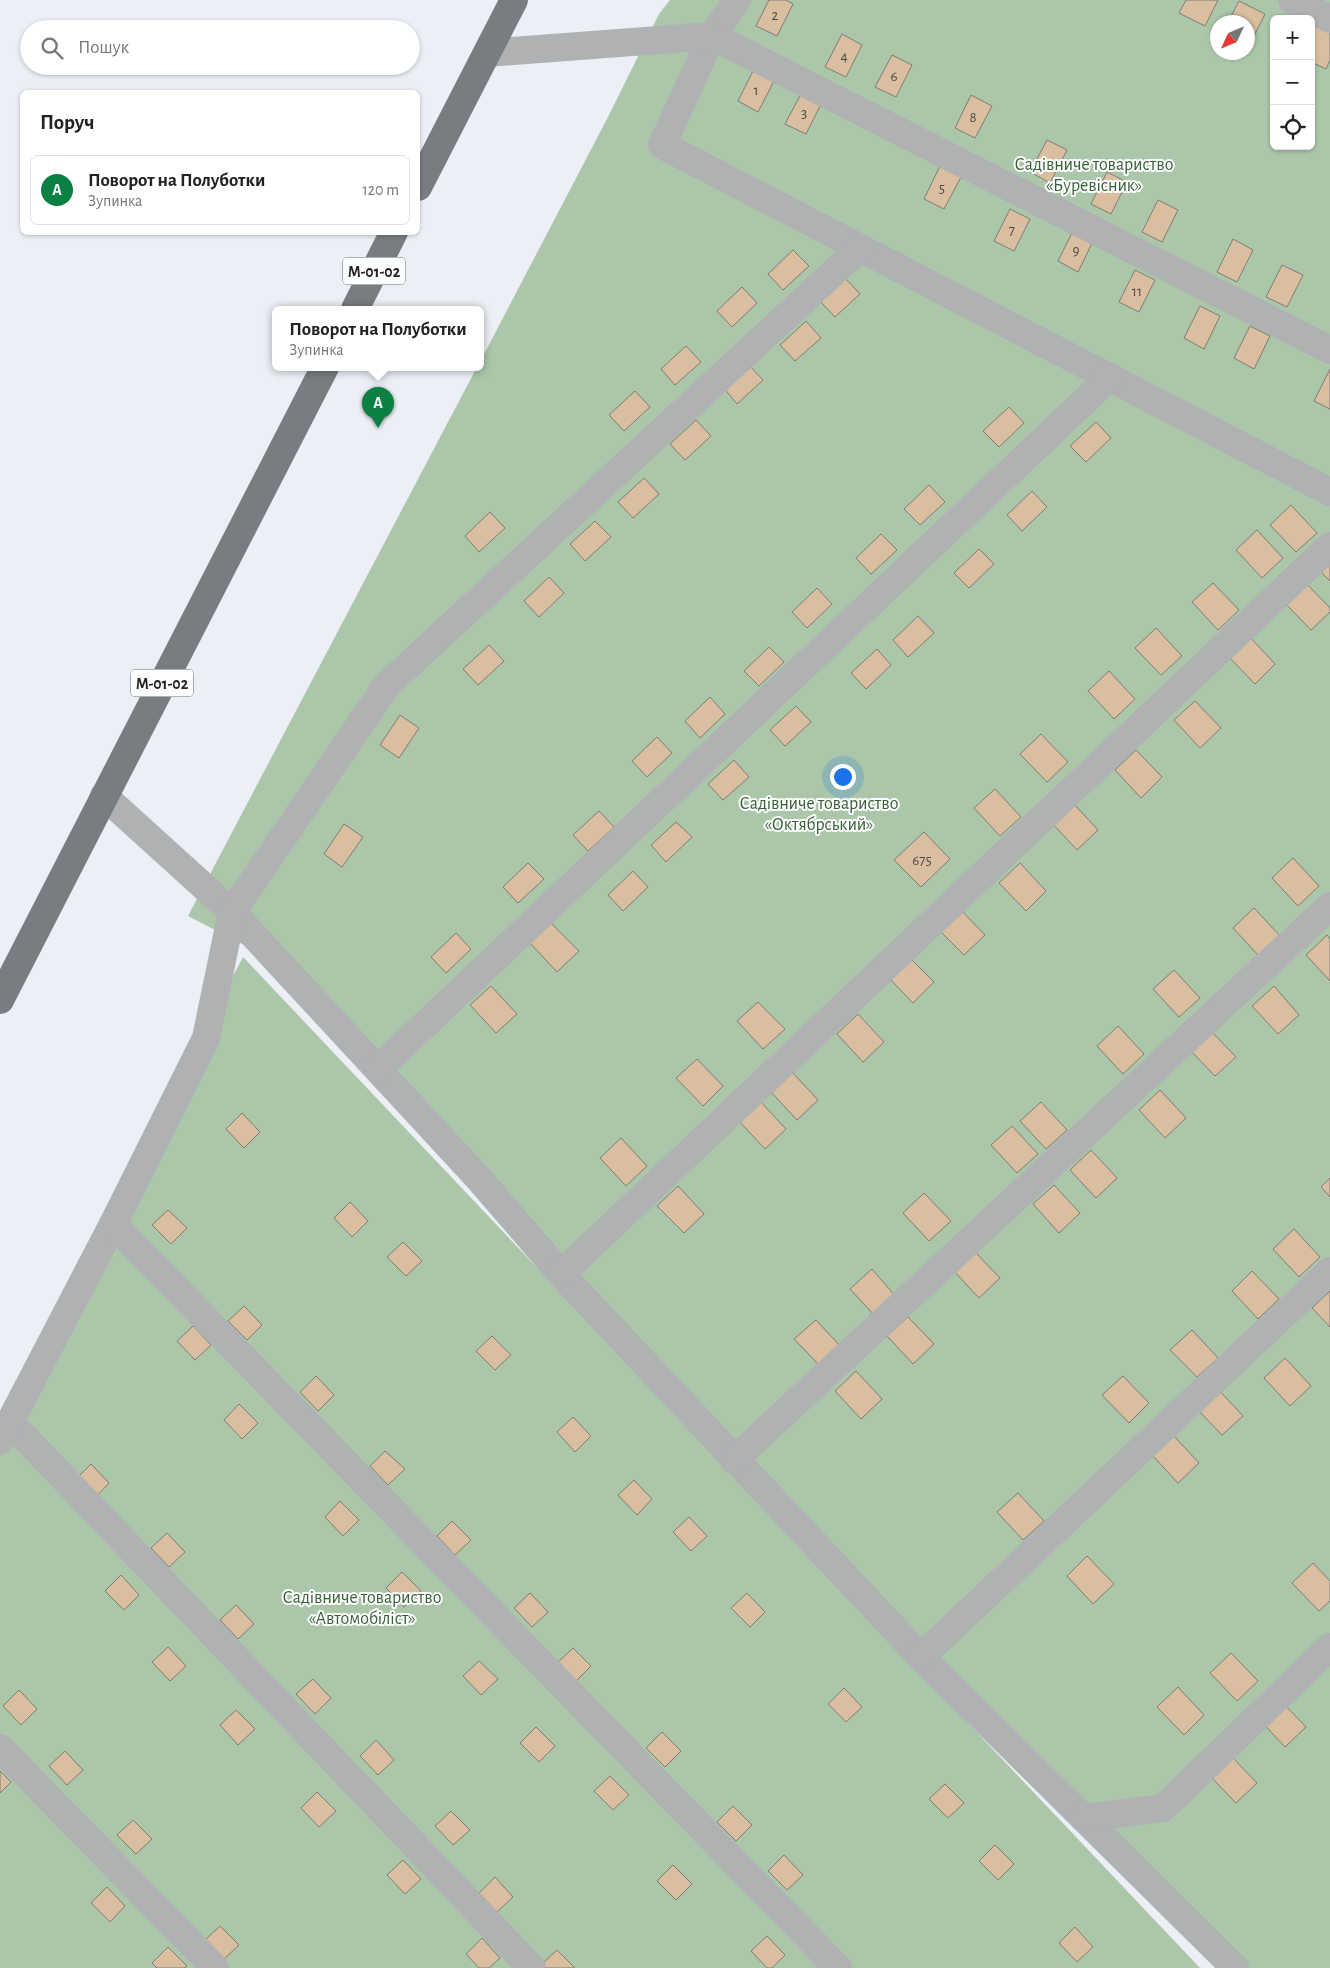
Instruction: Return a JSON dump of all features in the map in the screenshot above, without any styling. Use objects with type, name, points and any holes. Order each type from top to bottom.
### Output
[{"type":"main road","points":[[420,183],[514,0]]},
{"type":"main road","name":"М-01-02","points":[[357,306],[392,235]]},
{"type":"main road","name":"М-01-02","points":[[0,1000],[323,371]]},
{"type":"street","points":[[737,0],[712,36],[662,145],[1330,492]]},
{"type":"street","points":[[1292,0],[1330,19]]},
{"type":"street","points":[[487,53],[712,36],[1330,350]]},
{"type":"street","points":[[532,1968],[5,1431],[206,1038],[232,912],[387,685],[860,248]]},
{"type":"street","points":[[378,1069],[1110,377]]},
{"type":"street","points":[[561,1274],[1330,546]]},
{"type":"street","points":[[104,796],[232,912],[480,1180],[561,1274],[921,1657],[1235,1968]]},
{"type":"street","points":[[734,1460],[1330,906]]},
{"type":"street","points":[[112,1224],[838,1968]]},
{"type":"street","points":[[921,1657],[1330,1271]]},
{"type":"street","points":[[1084,1818],[1163,1808],[1330,1647]]},
{"type":"street","points":[[0,1748],[215,1968]]},
{"type":"green space","name":"Садівниче товариство «Октябрський»","points":[[670,0],[1330,0],[1330,1968],[1231,1968],[246,946],[188,916],[475,371],[484,371],[484,354],[608,117],[659,14]]},
{"type":"green space","name":"Садівниче товариство «Автомобіліст»","points":[[243,957],[1200,1968],[0,1968],[0,1417]]},
{"type":"building","points":[[769,0],[786,0],[793,4],[777,36],[756,26]]},
{"type":"building","points":[[1186,0],[1218,0],[1205,26],[1179,13]]},
{"type":"building","points":[[1239,1],[1265,14],[1255,34],[1255,15],[1232,15]]},
{"type":"building","points":[[1317,22],[1330,29],[1330,60],[1326,69],[1315,64],[1315,26]]},
{"type":"building","points":[[842,34],[862,45],[846,77],[825,67]]},
{"type":"building","points":[[892,55],[912,65],[896,97],[875,87]]},
{"type":"building","points":[[754,69],[775,79],[758,112],[738,101]]},
{"type":"building","points":[[802,92],[822,102],[806,134],[785,124]]},
{"type":"building","points":[[971,95],[992,106],[975,138],[955,128]]},
{"type":"building","points":[[1047,140],[1067,150],[1050,183],[1030,172]]},
{"type":"building","points":[[940,166],[961,177],[944,209],[924,199]]},
{"type":"building","points":[[1107,172],[1127,182],[1111,214],[1091,204]]},
{"type":"building","points":[[1158,200],[1178,210],[1162,242],[1142,232]]},
{"type":"building","points":[[1010,209],[1030,219],[1014,251],[994,241]]},
{"type":"building","points":[[1074,229],[1094,239],[1078,272],[1058,261]]},
{"type":"building","points":[[1233,239],[1253,250],[1237,282],[1217,272]]},
{"type":"building","points":[[793,250],[809,266],[783,290],[768,274]]},
{"type":"building","points":[[1282,265],[1303,275],[1287,307],[1266,297]]},
{"type":"building","points":[[1135,270],[1155,280],[1139,312],[1119,302]]},
{"type":"building","points":[[845,278],[860,294],[835,317],[820,301]]},
{"type":"building","points":[[742,287],[757,303],[732,327],[717,311]]},
{"type":"building","points":[[1200,306],[1220,316],[1204,349],[1184,338]]},
{"type":"building","points":[[806,321],[821,338],[795,361],[780,345]]},
{"type":"building","points":[[1250,326],[1270,336],[1254,369],[1234,358]]},
{"type":"building","points":[[686,346],[701,362],[675,385],[661,369]]},
{"type":"building","points":[[748,364],[763,380],[737,404],[723,387]]},
{"type":"building","points":[[1330,369],[1330,409],[1314,401]]},
{"type":"building","points":[[635,391],[650,407],[624,431],[609,415]]},
{"type":"building","points":[[1009,407],[1024,423],[999,447],[983,431]]},
{"type":"building","points":[[696,420],[711,436],[685,460],[670,444]]},
{"type":"building","points":[[1096,422],[1111,438],[1086,462],[1070,446]]},
{"type":"building","points":[[644,478],[659,494],[633,518],[618,502]]},
{"type":"building","points":[[929,485],[945,502],[920,525],[904,509]]},
{"type":"building","points":[[1032,491],[1047,507],[1022,531],[1007,515]]},
{"type":"building","points":[[1291,505],[1317,533],[1296,552],[1270,525]]},
{"type":"building","points":[[490,512],[505,528],[479,552],[465,536]]},
{"type":"building","points":[[595,521],[611,537],[585,561],[570,544]]},
{"type":"building","points":[[1257,530],[1283,558],[1262,578],[1236,550]]},
{"type":"building","points":[[881,534],[897,550],[871,574],[856,558]]},
{"type":"building","points":[[979,549],[994,564],[969,588],[954,573]]},
{"type":"building","points":[[1330,560],[1330,581],[1319,570]]},
{"type":"building","points":[[549,577],[564,593],[539,617],[524,601]]},
{"type":"building","points":[[1305,582],[1330,608],[1330,612],[1311,630],[1284,602]]},
{"type":"building","points":[[1213,583],[1239,610],[1218,630],[1192,602]]},
{"type":"building","points":[[817,588],[832,604],[807,628],[792,612]]},
{"type":"building","points":[[918,616],[934,633],[908,657],[893,640]]},
{"type":"building","points":[[1156,628],[1182,656],[1161,675],[1135,648]]},
{"type":"building","points":[[1249,636],[1275,664],[1255,684],[1228,656]]},
{"type":"building","points":[[489,645],[504,661],[478,685],[463,669]]},
{"type":"building","points":[[769,647],[784,662],[759,686],[744,671]]},
{"type":"building","points":[[877,649],[891,665],[866,689],[851,673]]},
{"type":"building","points":[[1109,671],[1135,699],[1114,719],[1088,691]]},
{"type":"building","points":[[710,697],[725,714],[700,738],[685,721]]},
{"type":"building","points":[[1195,701],[1221,728],[1200,748],[1174,720]]},
{"type":"building","points":[[796,706],[811,722],[785,746],[770,730]]},
{"type":"building","points":[[400,715],[419,728],[399,758],[380,745]]},
{"type":"building","points":[[1041,734],[1068,762],[1047,782],[1020,754]]},
{"type":"building","points":[[657,737],[672,753],[647,777],[632,761]]},
{"type":"building","points":[[1136,750],[1162,777],[1141,798],[1115,770]]},
{"type":"building","points":[[734,760],[749,777],[723,800],[708,784]]},
{"type":"building","points":[[995,789],[1021,817],[1000,836],[974,808]]},
{"type":"building","points":[[1072,802],[1098,830],[1077,850],[1051,822]]},
{"type":"building","points":[[599,811],[614,827],[588,851],[573,835]]},
{"type":"building","points":[[676,822],[692,837],[666,862],[651,845]]},
{"type":"building","points":[[344,824],[363,837],[342,867],[324,854]]},
{"type":"building","points":[[924,832],[950,859],[921,887],[894,860]]},
{"type":"building","points":[[1293,858],[1319,886],[1298,906],[1272,878]]},
{"type":"building","points":[[528,863],[544,879],[518,903],[503,887]]},
{"type":"building","points":[[1020,863],[1046,891],[1026,911],[999,883]]},
{"type":"building","points":[[633,871],[648,887],[623,911],[608,895]]},
{"type":"building","points":[[959,908],[985,935],[964,955],[937,928]]},
{"type":"building","points":[[1254,908],[1280,936],[1259,956],[1233,928]]},
{"type":"building","points":[[551,923],[579,951],[557,972],[530,943]]},
{"type":"building","points":[[456,933],[471,949],[446,973],[431,957]]},
{"type":"building","points":[[1327,935],[1330,939],[1330,981],[1306,955]]},
{"type":"building","points":[[907,955],[934,982],[913,1003],[886,975]]},
{"type":"building","points":[[1174,970],[1200,998],[1179,1017],[1153,989]]},
{"type":"building","points":[[491,986],[517,1014],[496,1033],[470,1005]]},
{"type":"building","points":[[1274,986],[1299,1015],[1278,1034],[1252,1006]]},
{"type":"building","points":[[758,1002],[785,1029],[763,1049],[737,1021]]},
{"type":"building","points":[[858,1014],[884,1042],[863,1062],[837,1034]]},
{"type":"building","points":[[1118,1026],[1144,1054],[1123,1074],[1097,1046]]},
{"type":"building","points":[[1209,1029],[1236,1057],[1215,1076],[1188,1048]]},
{"type":"building","points":[[697,1059],[723,1086],[703,1106],[676,1078]]},
{"type":"building","points":[[792,1072],[818,1100],[797,1120],[771,1092]]},
{"type":"building","points":[[1160,1090],[1186,1118],[1165,1138],[1139,1110]]},
{"type":"building","points":[[760,1101],[786,1129],[765,1149],[739,1121]]},
{"type":"building","points":[[1041,1102],[1067,1130],[1046,1149],[1020,1121]]},
{"type":"building","points":[[242,1113],[260,1132],[244,1148],[226,1129]]},
{"type":"building","points":[[1012,1126],[1038,1154],[1017,1173],[991,1145]]},
{"type":"building","points":[[621,1138],[647,1166],[626,1186],[600,1158]]},
{"type":"building","points":[[1091,1150],[1117,1178],[1096,1198],[1070,1170]]},
{"type":"building","points":[[1330,1178],[1330,1197],[1321,1187]]},
{"type":"building","points":[[1054,1185],[1080,1213],[1059,1233],[1033,1204]]},
{"type":"building","points":[[678,1186],[704,1214],[684,1233],[657,1206]]},
{"type":"building","points":[[924,1193],[951,1221],[929,1241],[903,1213]]},
{"type":"building","points":[[350,1202],[368,1221],[352,1237],[334,1218]]},
{"type":"building","points":[[168,1210],[187,1228],[171,1244],[152,1225]]},
{"type":"building","points":[[1294,1229],[1320,1257],[1299,1277],[1273,1249]]},
{"type":"building","points":[[403,1242],[422,1261],[406,1276],[387,1257]]},
{"type":"building","points":[[974,1251],[1000,1278],[979,1298],[953,1270]]},
{"type":"building","points":[[872,1269],[897,1298],[876,1317],[850,1289]]},
{"type":"building","points":[[1252,1271],[1279,1299],[1258,1319],[1232,1291]]},
{"type":"building","points":[[1330,1291],[1330,1327],[1312,1308]]},
{"type":"building","points":[[244,1306],[262,1325],[247,1340],[228,1321]]},
{"type":"building","points":[[908,1317],[934,1344],[913,1364],[887,1336]]},
{"type":"building","points":[[816,1320],[842,1348],[821,1367],[794,1339]]},
{"type":"building","points":[[193,1326],[211,1345],[195,1360],[177,1341]]},
{"type":"building","points":[[1192,1330],[1218,1358],[1197,1377],[1170,1350]]},
{"type":"building","points":[[492,1336],[511,1355],[495,1370],[476,1351]]},
{"type":"building","points":[[1285,1358],[1311,1386],[1290,1406],[1264,1378]]},
{"type":"building","points":[[856,1371],[882,1399],[861,1419],[835,1391]]},
{"type":"building","points":[[316,1376],[334,1395],[318,1411],[300,1392]]},
{"type":"building","points":[[1123,1376],[1149,1403],[1129,1423],[1102,1395]]},
{"type":"building","points":[[1217,1388],[1243,1416],[1222,1435],[1196,1408]]},
{"type":"building","points":[[239,1404],[258,1423],[242,1439],[224,1420]]},
{"type":"building","points":[[573,1417],[591,1436],[575,1452],[557,1432]]},
{"type":"building","points":[[1173,1435],[1199,1463],[1178,1483],[1152,1455]]},
{"type":"building","points":[[385,1451],[405,1469],[388,1485],[370,1466]]},
{"type":"building","points":[[91,1464],[109,1483],[94,1499],[75,1480]]},
{"type":"building","points":[[634,1480],[652,1499],[637,1515],[618,1495]]},
{"type":"building","points":[[1018,1493],[1044,1521],[1023,1540],[997,1512]]},
{"type":"building","points":[[340,1501],[359,1520],[343,1536],[325,1517]]},
{"type":"building","points":[[689,1517],[707,1536],[691,1551],[673,1532]]},
{"type":"building","points":[[452,1521],[471,1540],[455,1555],[437,1536]]},
{"type":"building","points":[[167,1533],[185,1552],[169,1567],[151,1548]]},
{"type":"building","points":[[1087,1556],[1114,1584],[1093,1604],[1067,1576]]},
{"type":"building","points":[[1313,1563],[1330,1581],[1330,1601],[1319,1611],[1292,1583]]},
{"type":"building","points":[[402,1572],[421,1591],[404,1607],[386,1588]]},
{"type":"building","points":[[121,1575],[139,1595],[124,1610],[105,1591]]},
{"type":"building","points":[[530,1593],[548,1612],[532,1627],[514,1608]]},
{"type":"building","points":[[747,1593],[765,1612],[750,1627],[731,1608]]},
{"type":"building","points":[[236,1605],[254,1624],[238,1639],[220,1620]]},
{"type":"building","points":[[168,1647],[186,1666],[170,1681],[152,1662]]},
{"type":"building","points":[[573,1648],[591,1666],[575,1682],[557,1663]]},
{"type":"building","points":[[1231,1653],[1258,1681],[1237,1701],[1210,1673]]},
{"type":"building","points":[[479,1661],[498,1679],[481,1695],[463,1676]]},
{"type":"building","points":[[313,1679],[331,1698],[315,1714],[296,1694]]},
{"type":"building","points":[[1178,1687],[1204,1715],[1184,1735],[1157,1707]]},
{"type":"building","points":[[844,1688],[862,1707],[846,1722],[828,1704]]},
{"type":"building","points":[[19,1690],[37,1709],[21,1725],[3,1706]]},
{"type":"building","points":[[1279,1699],[1306,1727],[1285,1747],[1259,1719]]},
{"type":"building","points":[[236,1710],[255,1729],[238,1745],[220,1725]]},
{"type":"building","points":[[536,1727],[555,1746],[539,1762],[520,1743]]},
{"type":"building","points":[[662,1732],[681,1751],[665,1767],[646,1748]]},
{"type":"building","points":[[376,1740],[394,1760],[378,1775],[360,1756]]},
{"type":"building","points":[[65,1751],[83,1770],[67,1785],[49,1766]]},
{"type":"building","points":[[1231,1756],[1257,1783],[1236,1803],[1210,1776]]},
{"type":"building","points":[[0,1771],[11,1782],[0,1793]]},
{"type":"building","points":[[610,1776],[629,1795],[613,1810],[594,1791]]},
{"type":"building","points":[[945,1784],[964,1803],[948,1818],[929,1799]]},
{"type":"building","points":[[317,1792],[336,1811],[319,1827],[301,1808]]},
{"type":"building","points":[[733,1806],[752,1825],[736,1841],[717,1822]]},
{"type":"building","points":[[451,1811],[470,1830],[453,1845],[435,1826]]},
{"type":"building","points":[[133,1820],[152,1839],[136,1854],[117,1835]]},
{"type":"building","points":[[995,1845],[1014,1864],[998,1880],[979,1861]]},
{"type":"building","points":[[784,1855],[803,1875],[787,1890],[768,1871]]},
{"type":"building","points":[[403,1860],[421,1879],[405,1894],[387,1875]]},
{"type":"building","points":[[673,1865],[692,1884],[676,1900],[657,1881]]},
{"type":"building","points":[[495,1877],[513,1897],[497,1912],[479,1893]]},
{"type":"building","points":[[107,1887],[125,1906],[110,1922],[91,1903]]},
{"type":"building","points":[[220,1926],[239,1945],[223,1960],[204,1941]]},
{"type":"building","points":[[1075,1927],[1093,1947],[1077,1962],[1059,1943]]},
{"type":"building","points":[[767,1936],[785,1955],[772,1968],[767,1968],[751,1951]]},
{"type":"building","points":[[482,1938],[500,1958],[489,1968],[479,1968],[466,1954]]},
{"type":"building","points":[[168,1947],[187,1966],[184,1968],[157,1968],[152,1963]]},
{"type":"building","points":[[557,1950],[575,1968],[544,1968],[541,1965]]},
{"type":"place","name":"Поворот на Полуботки","points":[[378,428]]},
{"type":"park label","name":"Садівниче товариство «Буревісник»","points":[[1094,174]]}]
